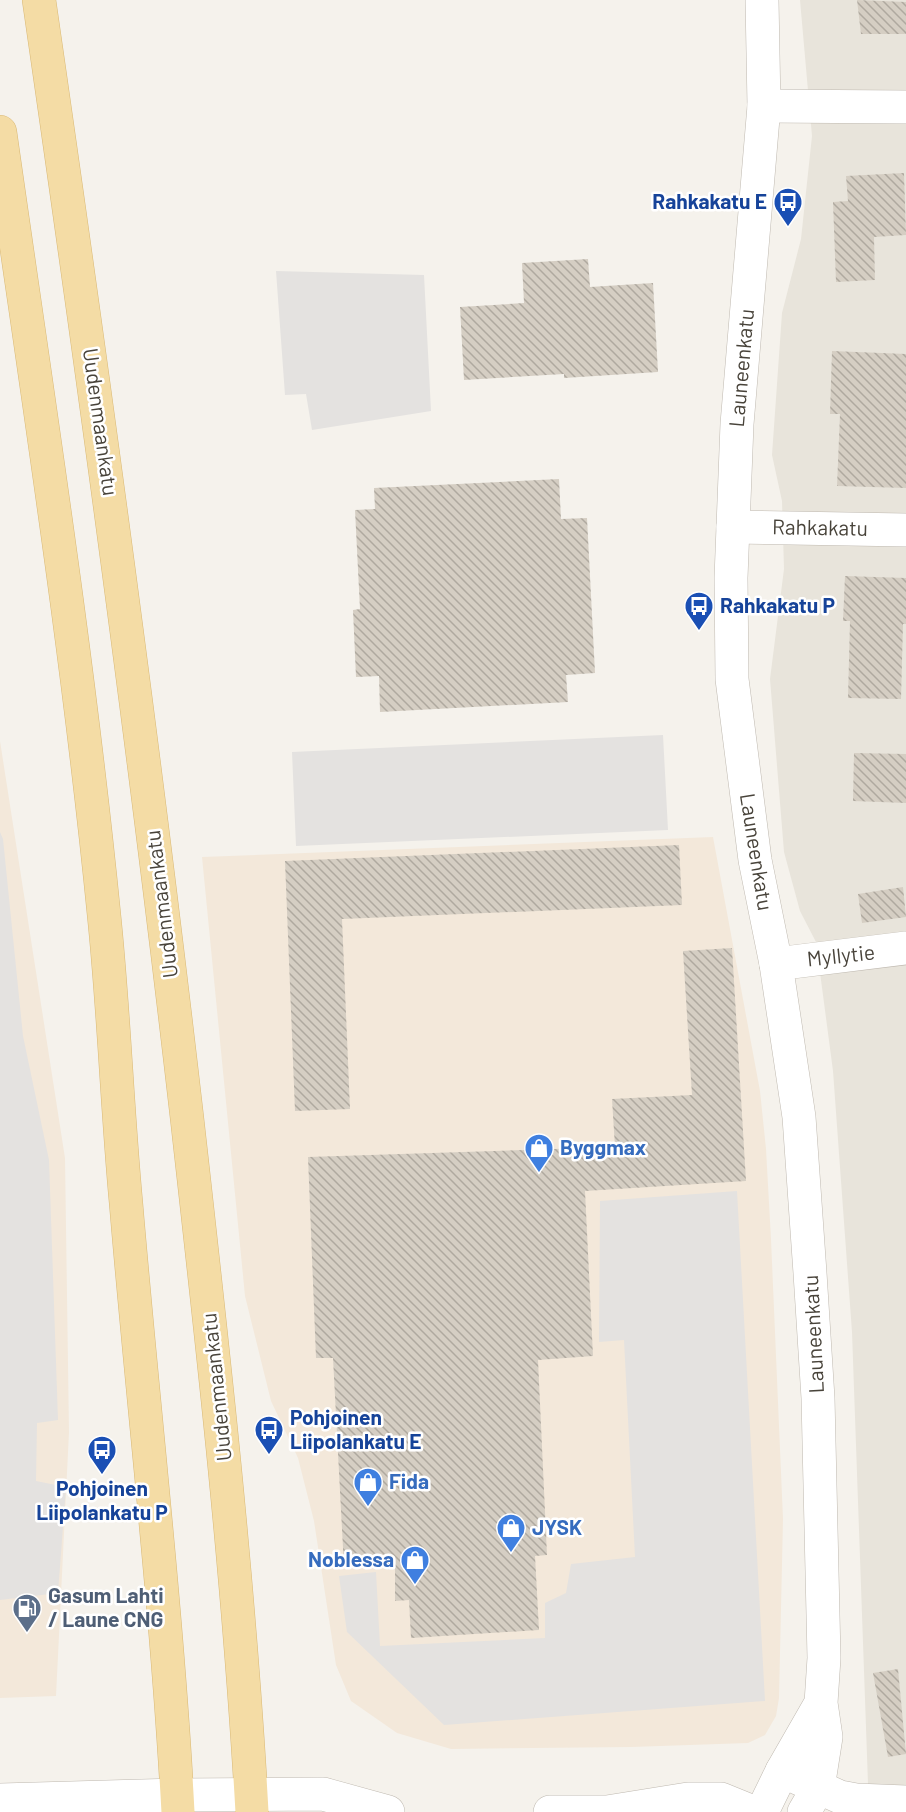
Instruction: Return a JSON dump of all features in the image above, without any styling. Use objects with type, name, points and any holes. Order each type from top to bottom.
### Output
[{"type":"main road","name":"Uudenmaankatu","points":[[39,0],[113,518],[157,860],[222,1432],[252,1803]]},
{"type":"main road","points":[[0,132],[86,750],[105,918],[126,1202],[150,1457],[177,1803]]},
{"type":"street","name":"Launeenkatu","points":[[762,0],[764,106],[737,424],[731,578],[732,679],[755,860],[776,964],[799,1117],[816,1375],[823,1646],[821,1703],[826,1737],[811,1800]]},
{"type":"street","points":[[764,106],[906,107]]},
{"type":"street","name":"Rahkakatu","points":[[733,527],[906,530]]},
{"type":"street","name":"Myllytie","points":[[776,964],[906,948]]},
{"type":"street","name":"Launeenkatu","points":[[762,1812],[782,1771],[821,1703]]},
{"type":"street","points":[[782,1771],[811,1800],[840,1797],[906,1802]]},
{"type":"street","points":[[0,1800],[252,1803],[323,1794],[388,1812]]},
{"type":"street","points":[[550,1812],[608,1812],[688,1799],[721,1799],[753,1812]]},
{"type":"shaded area","points":[[800,0],[906,0],[906,1812],[869,1812],[852,1332],[833,1071],[816,942],[800,911],[784,852],[770,679],[784,569],[782,501],[772,455],[782,313],[801,239],[812,136]]},
{"type":"shaded area","points":[[276,271],[424,275],[431,411],[312,430],[306,394],[285,395]]},
{"type":"shaded area","points":[[663,735],[668,830],[296,846],[292,752]]},
{"type":"shaded area","points":[[0,741],[65,1158],[69,1432],[56,1696],[0,1698]]},
{"type":"shaded area","points":[[0,832],[3,839],[23,1036],[49,1160],[58,1420],[37,1423],[36,1481],[66,1487],[58,1593],[0,1600]]},
{"type":"shaded area","points":[[713,837],[760,1091],[766,1149],[783,1519],[779,1698],[776,1716],[765,1735],[748,1743],[451,1749],[397,1733],[351,1701],[336,1665],[314,1521],[298,1458],[271,1401],[245,1296],[202,857]]},
{"type":"shaded area","points":[[737,1191],[765,1701],[444,1725],[347,1632],[339,1576],[376,1572],[380,1646],[545,1638],[545,1603],[566,1593],[571,1564],[635,1557],[624,1340],[599,1342],[600,1201]]},
{"type":"building","points":[[857,0],[906,2],[906,34],[861,34]]},
{"type":"building","points":[[904,173],[906,235],[874,237],[875,280],[836,282],[833,202],[848,201],[846,176]]},
{"type":"building","points":[[588,259],[590,287],[653,283],[658,372],[564,378],[564,374],[464,380],[460,307],[524,303],[522,263]]},
{"type":"building","points":[[832,351],[906,354],[906,488],[837,486],[840,414],[830,414]]},
{"type":"building","points":[[559,479],[561,519],[587,518],[595,673],[566,675],[568,702],[380,712],[379,676],[356,677],[353,610],[360,609],[355,510],[375,509],[374,488]]},
{"type":"building","points":[[845,576],[906,578],[906,624],[903,624],[901,699],[848,698],[850,621],[843,621]]},
{"type":"building","points":[[854,753],[906,754],[906,803],[853,801]]},
{"type":"building","points":[[679,845],[682,905],[342,919],[350,1109],[295,1111],[285,861]]},
{"type":"building","points":[[903,887],[906,917],[862,923],[858,894]]},
{"type":"building","points":[[732,948],[746,1181],[585,1191],[593,1356],[538,1360],[547,1555],[535,1556],[539,1630],[411,1638],[409,1600],[395,1601],[395,1566],[344,1567],[333,1358],[316,1358],[308,1157],[615,1147],[612,1099],[692,1095],[683,951]]},
{"type":"building","points":[[898,1669],[906,1754],[888,1757],[873,1673]]},
{"type":"place","name":"Rahkakatu E","points":[[788,228]]},
{"type":"place","name":"Rahkakatu P","points":[[699,632]]},
{"type":"place","name":"Byggmax","points":[[539,1174]]},
{"type":"place","name":"Pohjoinen Liipolankatu E","points":[[269,1456]]},
{"type":"place","name":"Pohjoinen Liipolankatu P","points":[[102,1476]]},
{"type":"place","name":"Fida","points":[[368,1508]]},
{"type":"place","name":"JYSK","points":[[511,1554]]},
{"type":"place","name":"Noblessa","points":[[415,1586]]},
{"type":"place","name":"Gasum Lahti / Laune CNG","points":[[27,1634]]}]
